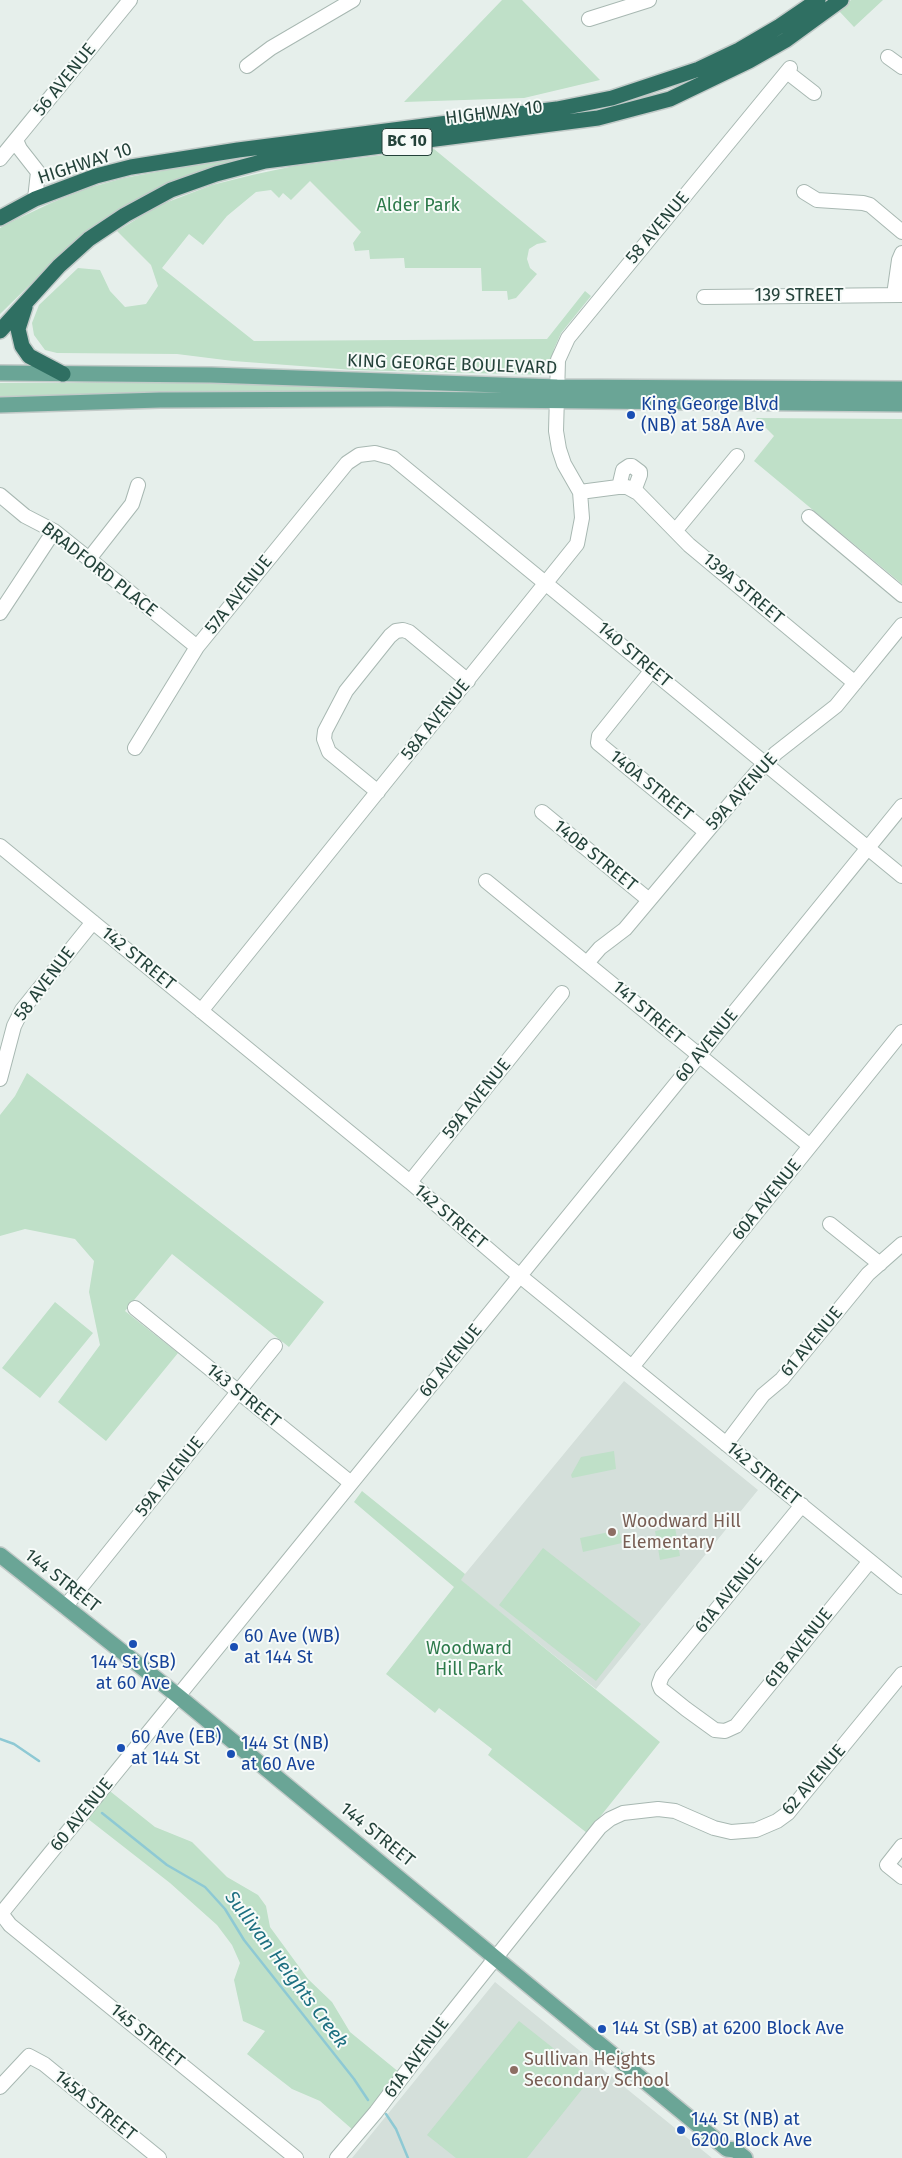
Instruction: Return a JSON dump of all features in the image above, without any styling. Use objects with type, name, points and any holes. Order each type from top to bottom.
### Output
[{"type":"highway","name":"HIGHWAY 10","points":[[0,218],[35,199],[96,176],[168,160],[557,109],[612,98],[698,69],[740,50],[818,0]]},
{"type":"highway","name":"HIGHWAY 10","points":[[0,331],[72,252],[125,215],[171,190],[216,174],[265,161],[589,119],[670,99],[749,61],[786,40],[841,0]]},
{"type":"highway","points":[[31,295],[21,314],[18,329],[22,346],[29,356],[63,374]]},
{"type":"main road","name":"KING GEORGE BOULEVARD","points":[[0,373],[211,375],[557,394],[902,404]]},
{"type":"main road","name":"KING GEORGE BOULEVARD","points":[[0,405],[160,400],[902,389]]},
{"type":"main road","name":"144 STREET","points":[[0,1556],[178,1696],[497,1957],[728,2153],[735,2150],[745,2158]]},
{"type":"street","name":"56 AVENUE","points":[[0,160],[130,0]]},
{"type":"street","points":[[247,66],[271,48],[353,0]]},
{"type":"street","points":[[590,19],[649,0]]},
{"type":"street","points":[[888,56],[902,67]]},
{"type":"street","name":"58 AVENUE","points":[[557,394],[558,360],[568,338],[788,70],[814,93]]},
{"type":"street","points":[[16,140],[20,149],[38,172],[35,199]]},
{"type":"street","points":[[804,192],[817,200],[870,205],[902,232]]},
{"type":"street","points":[[898,295],[899,260],[902,253]]},
{"type":"street","name":"139 STREET","points":[[704,297],[898,295]]},
{"type":"street","name":"58A AVENUE","points":[[201,1011],[577,544],[582,518],[580,492],[564,464],[559,450],[556,431],[557,394]]},
{"type":"street","name":"140 STREET","points":[[359,454],[375,453],[393,458],[902,876]]},
{"type":"street","name":"57A AVENUE","points":[[135,748],[197,647],[347,463],[359,454]]},
{"type":"street","points":[[676,530],[737,456]]},
{"type":"street","points":[[619,487],[623,470],[628,466],[632,466],[640,472],[634,491]]},
{"type":"street","points":[[89,558],[132,504],[138,485]]},
{"type":"street","name":"139A STREET","points":[[580,492],[619,487],[634,491],[690,545],[855,683]]},
{"type":"street","name":"BRADFORD PLACE","points":[[0,495],[25,516],[54,531],[89,558],[197,647]]},
{"type":"street","points":[[809,517],[902,595]]},
{"type":"street","points":[[0,613],[54,531]]},
{"type":"street","name":"59A AVENUE","points":[[587,963],[600,948],[625,929],[766,763],[836,706],[902,625]]},
{"type":"street","points":[[378,792],[329,752],[324,739],[325,731],[346,691],[390,636],[403,630],[409,632],[468,681]]},
{"type":"street","name":"140A STREET","points":[[652,670],[599,736],[598,740],[602,746],[706,832]]},
{"type":"street","name":"60 AVENUE","points":[[0,1913],[902,806]]},
{"type":"street","name":"140B STREET","points":[[542,812],[649,900]]},
{"type":"street","name":"142 STREET","points":[[0,846],[410,1182],[520,1276],[902,1587]]},
{"type":"street","name":"141 STREET","points":[[486,881],[810,1146]]},
{"type":"street","name":"58 AVENUE","points":[[0,1079],[14,1026],[22,1010],[93,922]]},
{"type":"street","name":"59A AVENUE","points":[[410,1182],[562,993]]},
{"type":"street","name":"60A AVENUE","points":[[632,1367],[902,1032]]},
{"type":"street","points":[[830,1224],[880,1264]]},
{"type":"street","name":"61 AVENUE","points":[[726,1444],[763,1395],[782,1379],[868,1274],[902,1244]]},
{"type":"street","name":"143 STREET","points":[[135,1308],[351,1483]]},
{"type":"street","name":"59A AVENUE","points":[[65,1607],[275,1346]]},
{"type":"street","name":"61A AVENUE","points":[[725,1732],[715,1730],[665,1692],[659,1684],[662,1676],[802,1505]]},
{"type":"street","name":"61B AVENUE","points":[[725,1732],[736,1726],[870,1561]]},
{"type":"street","name":"62 AVENUE","points":[[497,1957],[600,1827],[617,1816],[633,1811],[658,1809],[675,1811],[714,1828],[731,1832],[756,1830],[782,1817],[795,1806],[902,1674]]},
{"type":"street","points":[[902,1846],[887,1865],[902,1877]]},
{"type":"street","name":"145 STREET","points":[[0,1913],[10,1925],[296,2158]]},
{"type":"street","name":"61A AVENUE","points":[[337,2158],[376,2112],[434,2035],[497,1957]]},
{"type":"street","name":"145A STREET","points":[[0,2087],[29,2056],[44,2064],[159,2158]]},
{"type":"shaded area","name":"Woodward Hill Elementary","points":[[624,1381],[758,1490],[596,1689],[460,1580]]},
{"type":"shaded area","name":"Sullivan Heights Secondary School","points":[[495,1982],[712,2158],[352,2158]]},
{"type":"green space","points":[[502,0],[522,0],[600,80],[524,98],[404,102]]},
{"type":"green space","points":[[851,0],[883,0],[854,27],[839,11]]},
{"type":"green space","name":"Alder Park","points":[[434,149],[547,242],[537,244],[529,249],[527,259],[530,268],[537,274],[516,298],[508,300],[507,291],[482,291],[481,268],[405,268],[404,258],[370,259],[369,250],[355,251],[353,243],[361,232],[310,181],[291,200],[283,193],[279,198],[271,190],[256,192],[227,216],[203,245],[189,234],[162,268],[254,341],[547,339],[585,291],[591,296],[561,333],[554,349],[549,375],[354,370],[233,361],[177,354],[57,353],[45,350],[34,335],[32,323],[39,305],[78,268],[100,270],[110,291],[125,307],[146,304],[158,286],[151,265],[117,231],[160,205],[212,185],[294,166]]},
{"type":"green space","points":[[290,150],[231,162],[192,175],[122,208],[96,225],[49,266],[0,314],[0,228],[51,203],[88,188],[124,178]]},
{"type":"green space","points":[[155,380],[433,386],[431,395],[0,398],[0,383]]},
{"type":"green space","points":[[756,418],[902,419],[902,584],[754,461],[774,436]]},
{"type":"green space","points":[[27,1073],[324,1302],[289,1347],[172,1254],[125,1311],[178,1353],[106,1441],[58,1402],[100,1345],[89,1292],[94,1261],[75,1239],[25,1229],[0,1236],[0,1115],[15,1096]]},
{"type":"green space","points":[[55,1302],[93,1333],[40,1398],[2,1368]]},
{"type":"green space","points":[[614,1451],[616,1469],[572,1478],[571,1475],[581,1457]]},
{"type":"green space","name":"Woodward Hill Park","points":[[362,1491],[465,1574],[461,1580],[660,1742],[587,1833],[488,1755],[492,1749],[439,1708],[435,1713],[386,1674],[454,1587],[354,1502]]},
{"type":"green space","points":[[675,1527],[680,1556],[660,1560],[655,1531]]},
{"type":"green space","points":[[619,1530],[622,1543],[583,1552],[580,1538]]},
{"type":"green space","points":[[543,1548],[641,1624],[596,1681],[499,1605]]},
{"type":"green space","points":[[106,1788],[155,1827],[192,1842],[227,1877],[258,1895],[266,1906],[270,1927],[308,1979],[332,2002],[350,2032],[400,2073],[353,2130],[320,2101],[292,2089],[247,2054],[265,2031],[243,2021],[234,1980],[240,1963],[232,1945],[217,1925],[170,1883],[83,1815]]},
{"type":"green space","points":[[519,2021],[591,2078],[527,2158],[456,2158],[427,2135]]},
{"type":"waterway","name":"Sullivan Heights Creek","points":[[0,1739],[14,1744],[39,1761]]},
{"type":"waterway","name":"Sullivan Heights Creek","points":[[102,1813],[167,1865],[205,1887],[225,1909],[244,1940],[354,2079],[368,2100]]},
{"type":"waterway","name":"Sullivan Heights Creek","points":[[386,2114],[396,2129],[408,2158]]},
{"type":"place","name":"King George Blvd (NB) at 58A Ave","points":[[631,415]]},
{"type":"place","name":"Woodward Hill Elementary","points":[[612,1532]]},
{"type":"place","name":"144 St (SB) at 60 Ave","points":[[133,1644]]},
{"type":"place","name":"60 Ave (WB) at 144 St","points":[[234,1647]]},
{"type":"place","name":"60 Ave (EB) at 144 St","points":[[121,1748]]},
{"type":"place","name":"144 St (NB) at 60 Ave","points":[[231,1754]]},
{"type":"place","name":"144 St (SB) at 6200 Block Ave","points":[[602,2029]]},
{"type":"place","name":"Sullivan Heights Secondary School","points":[[514,2070]]},
{"type":"place","name":"144 St (NB) at 6200 Block Ave","points":[[681,2130]]}]
